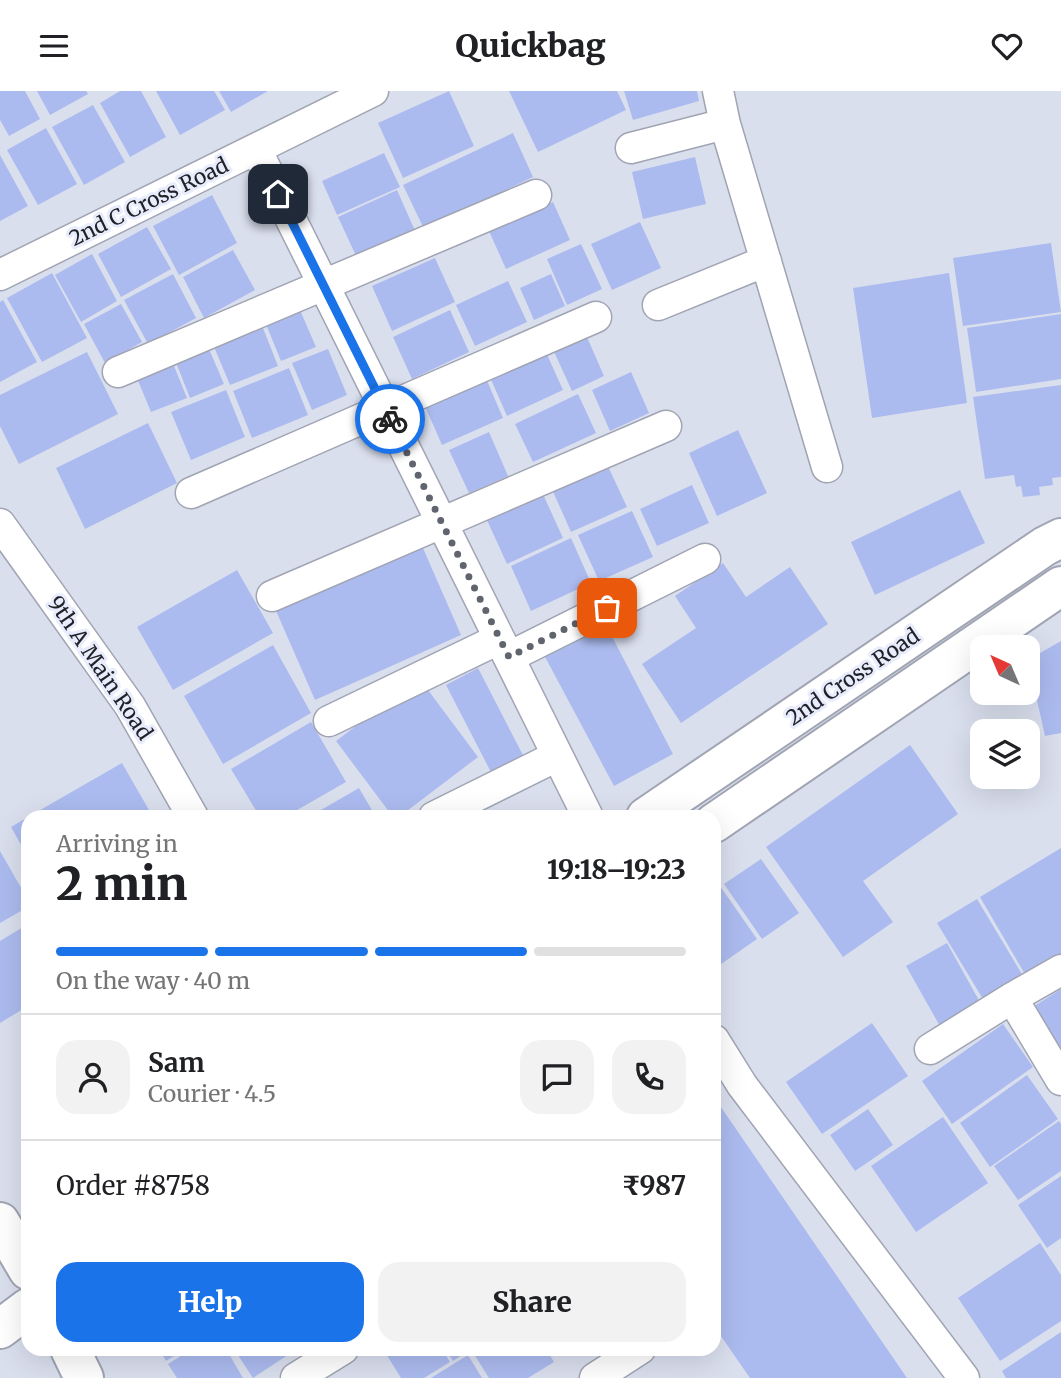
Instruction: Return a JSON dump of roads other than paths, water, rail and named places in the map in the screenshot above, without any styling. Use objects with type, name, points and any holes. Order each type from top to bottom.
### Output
[{"type":"street","name":"2nd C Cross Road","points":[[0,275],[373,91]]},
{"type":"street","points":[[718,91],[725,124],[827,467]]},
{"type":"street","points":[[631,148],[725,124]]},
{"type":"street","points":[[256,149],[584,810]]},
{"type":"street","points":[[118,372],[536,195]]},
{"type":"street","points":[[658,305],[766,261]]},
{"type":"street","points":[[191,493],[596,317]]},
{"type":"street","points":[[272,596],[666,426]]},
{"type":"street","name":"9th A Main Road","points":[[0,524],[130,706],[189,810]]},
{"type":"street","name":"2nd Cross Road","points":[[656,810],[1045,546],[1061,538]]},
{"type":"street","points":[[329,721],[504,648],[705,559]]},
{"type":"street","name":"2nd Cross Road","points":[[721,819],[1061,586]]},
{"type":"street","points":[[448,810],[557,756]]},
{"type":"street","points":[[930,1049],[1061,970]]},
{"type":"street","points":[[1012,998],[1061,1080]]},
{"type":"street","points":[[721,1051],[742,1085],[964,1378]]},
{"type":"street","points":[[0,1222],[19,1265]]},
{"type":"street","points":[[0,1329],[21,1313]]},
{"type":"street","points":[[73,1356],[84,1378]]},
{"type":"street","points":[[296,1378],[332,1356]]},
{"type":"street","points":[[595,1378],[629,1356]]}]
